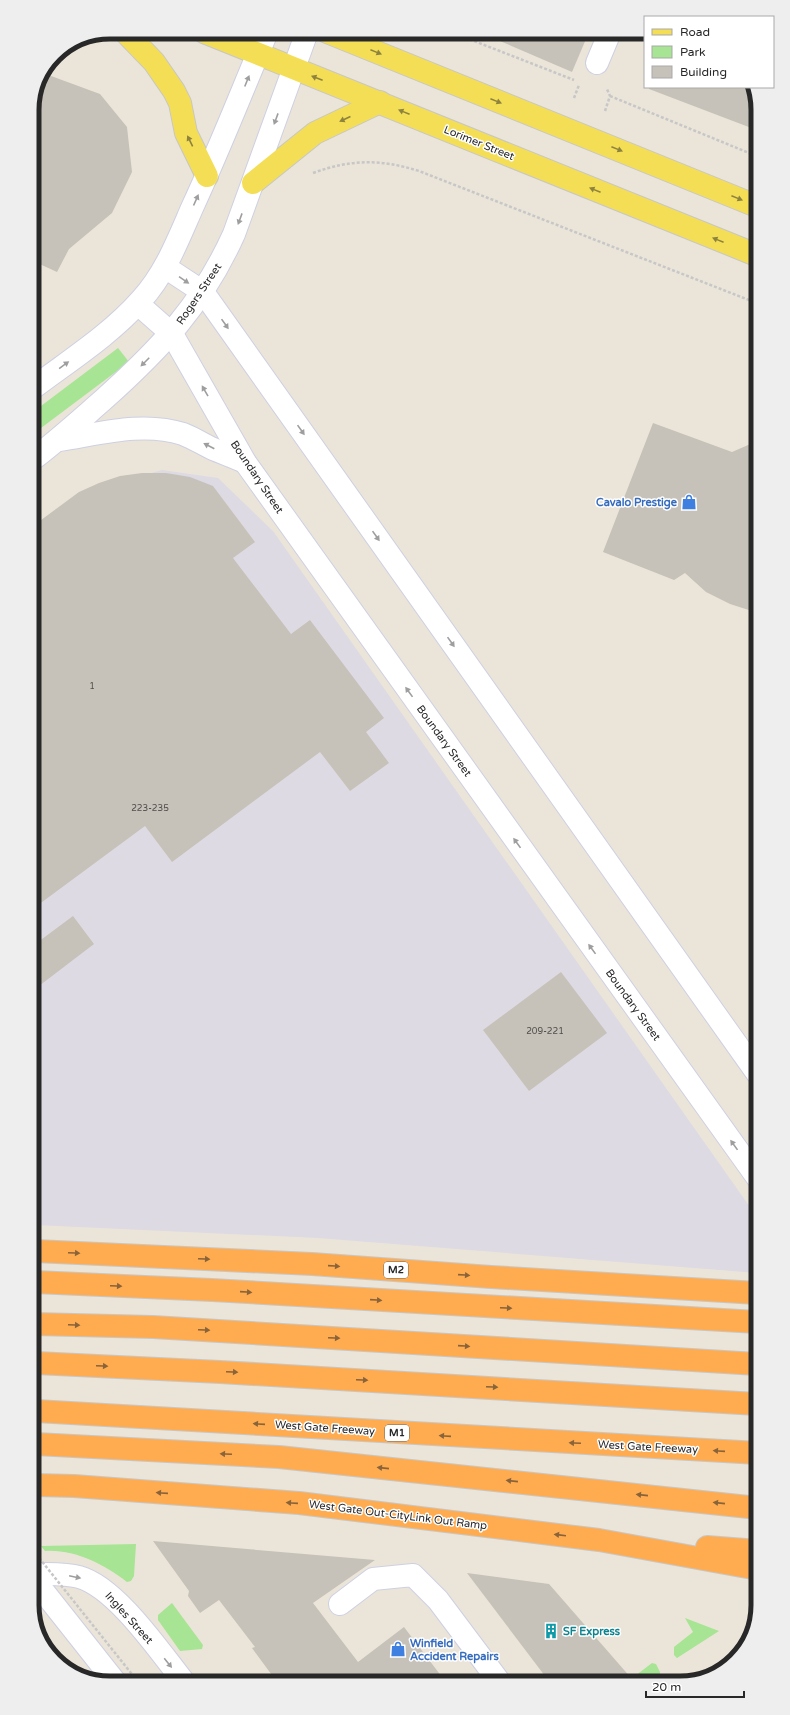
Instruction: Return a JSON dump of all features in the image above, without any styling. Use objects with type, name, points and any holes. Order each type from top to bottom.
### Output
[{"type":"highway","name":"M2","points":[[39,1251],[312,1264],[484,1277],[751,1294]]},
{"type":"highway","points":[[39,1282],[212,1290],[751,1322]]},
{"type":"highway","points":[[39,1324],[153,1327],[751,1364]]},
{"type":"highway","points":[[39,1364],[220,1372],[751,1404]]},
{"type":"highway","name":"West Gate Freeway","points":[[39,1411],[751,1453]]},
{"type":"highway","points":[[39,1444],[279,1457],[751,1507]]},
{"type":"highway","name":"West Gate Out-CityLink Out Ramp","points":[[39,1485],[74,1486],[299,1503],[599,1540],[751,1568]]},
{"type":"highway","points":[[599,1540],[751,1550]]},
{"type":"main road","points":[[132,39],[154,62],[174,91],[180,102],[186,133],[207,176]]},
{"type":"main road","name":"Lorimer Street","points":[[221,39],[751,253]]},
{"type":"main road","points":[[344,39],[751,204]]},
{"type":"main road","points":[[253,183],[315,133],[380,102]]},
{"type":"street","points":[[39,377],[103,337],[138,304],[156,282],[165,267],[207,176],[264,39]]},
{"type":"street","name":"Rogers Street","points":[[39,455],[59,440],[133,373],[172,334],[203,292],[224,256],[234,234],[304,39]]},
{"type":"street","points":[[597,63],[607,39]]},
{"type":"street","points":[[165,267],[203,292],[751,1066]]},
{"type":"street","name":"Boundary Street","points":[[138,304],[172,334],[245,462],[751,1169]]},
{"type":"street","points":[[59,440],[130,429],[148,428],[166,430],[188,436],[211,448],[245,462]]},
{"type":"street","name":"Ingles Street","points":[[39,1574],[80,1577],[102,1588],[123,1607],[179,1676]]},
{"type":"street","points":[[340,1604],[374,1579],[413,1575],[438,1600],[495,1676]]},
{"type":"street","points":[[39,1586],[110,1676]]},
{"type":"path","points":[[469,39],[580,82],[574,98]]},
{"type":"path","points":[[605,111],[610,96],[751,154]]},
{"type":"path","points":[[309,174],[348,163],[364,161],[399,164],[751,301]]},
{"type":"path","points":[[39,1558],[133,1676]]},
{"type":"shaded area","points":[[162,470],[218,478],[273,531],[751,1208],[751,1273],[318,1238],[39,1225],[39,524],[81,493]]},
{"type":"green space","points":[[118,348],[129,362],[39,430],[39,407]]},
{"type":"green space","points":[[136,1544],[134,1576],[131,1581],[127,1582],[109,1569],[88,1559],[67,1552],[45,1551],[41,1546]]},
{"type":"green space","points":[[172,1603],[203,1645],[202,1649],[180,1651],[158,1620],[158,1615]]},
{"type":"green space","points":[[685,1618],[719,1631],[677,1658],[674,1655],[674,1647],[693,1632]]},
{"type":"green space","points":[[652,1663],[656,1664],[660,1672],[660,1676],[635,1676]]},
{"type":"building","points":[[495,39],[586,39],[572,72]]},
{"type":"building","points":[[49,75],[100,94],[127,127],[132,172],[112,213],[69,249],[57,272],[39,264],[39,106],[41,92]]},
{"type":"building","points":[[747,88],[751,110],[751,128],[649,89]]},
{"type":"building","name":"Cavalo Prestige","points":[[653,423],[732,452],[751,444],[751,611],[730,604],[706,592],[685,573],[674,580],[603,552]]},
{"type":"building","points":[[142,473],[166,473],[190,477],[213,486],[255,542],[233,558],[291,634],[310,620],[384,718],[366,732],[389,763],[350,791],[320,752],[172,862],[145,826],[39,904],[39,522],[79,492],[120,476]]},
{"type":"building","points":[[73,916],[94,944],[39,986],[39,941]]},
{"type":"building","points":[[561,972],[607,1033],[529,1091],[483,1030]]},
{"type":"building","points":[[153,1541],[375,1560],[313,1603],[358,1662],[404,1627],[441,1676],[273,1676],[252,1648],[255,1647],[219,1600],[200,1613],[188,1596],[189,1591]]},
{"type":"building","name":"SF Express","points":[[467,1573],[549,1584],[629,1676],[545,1676]]},
{"type":"place","name":"Cavalo Prestige","points":[[689,502]]},
{"type":"place","name":"SF Express","points":[[551,1631]]},
{"type":"place","name":"Winfield Accident Repairs","points":[[398,1649]]}]
